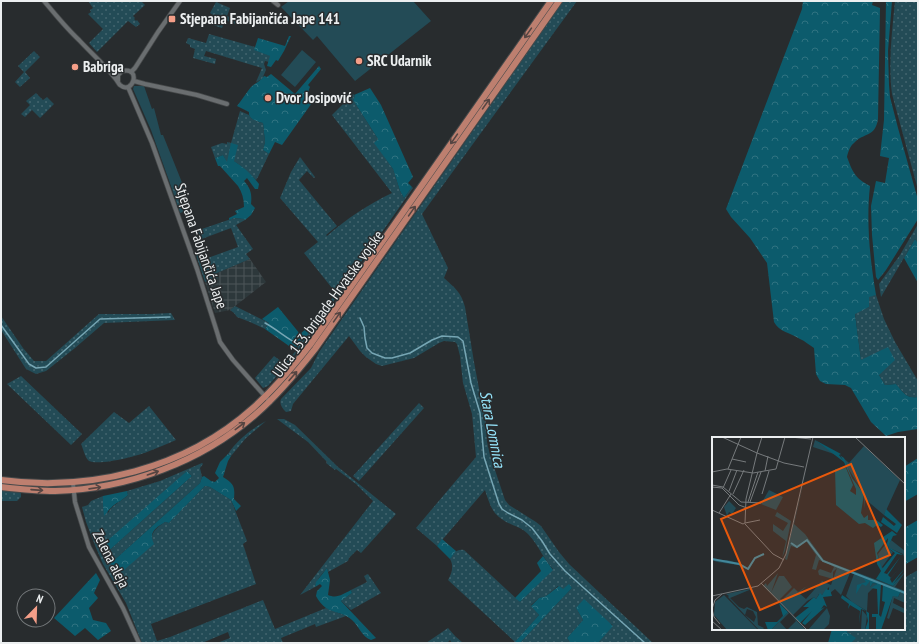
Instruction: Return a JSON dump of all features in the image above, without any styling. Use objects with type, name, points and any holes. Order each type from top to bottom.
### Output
[{"type":"main road","name":"Ulica 153. brigade Hrvatske vojske","points":[[1,480],[25,483],[73,482],[129,474],[161,463],[206,442],[268,399],[310,345],[551,1]]},
{"type":"main road","name":"Ulica 153. brigade Hrvatske vojske","points":[[1,487],[41,491],[90,489],[116,484],[145,476],[182,461],[208,448],[242,426],[298,370],[315,349],[559,1]]},
{"type":"street","points":[[44,1],[122,86],[131,86],[134,81],[134,75],[131,72],[125,70],[113,71],[105,66]]},
{"type":"street","points":[[131,72],[180,1]]},
{"type":"street","points":[[273,1],[278,5]]},
{"type":"street","points":[[118,82],[118,76],[122,71]]},
{"type":"street","points":[[134,81],[197,95],[227,104]]},
{"type":"street","name":"Stjepana Fabijančića Jape","points":[[128,87],[152,143],[197,269],[220,342],[233,360],[268,399]]},
{"type":"street","name":"Zelena aleja","points":[[73,482],[75,502],[89,547],[123,608],[139,643]]},
{"type":"shaded area","points":[[88,1],[141,1],[145,5],[133,16],[135,18],[134,19],[140,24],[136,27],[128,21],[97,52],[89,43],[103,29],[88,14],[93,8]]},
{"type":"shaded area","name":"SRC Udarnik","points":[[289,1],[413,1],[431,21],[355,81],[317,36],[313,40],[281,7]]},
{"type":"shaded area","points":[[563,1],[577,1],[422,214],[448,268],[444,278],[459,294],[465,307],[474,362],[485,414],[487,442],[505,500],[509,505],[541,526],[569,564],[653,643],[598,643],[613,625],[576,608],[583,620],[567,638],[570,643],[520,643],[572,588],[569,585],[563,590],[558,586],[546,596],[539,598],[531,605],[539,615],[515,642],[448,580],[452,570],[450,559],[457,551],[464,550],[520,602],[553,569],[528,534],[506,522],[494,512],[485,490],[437,546],[416,528],[476,457],[472,414],[463,383],[460,356],[457,344],[455,342],[444,341],[414,358],[382,366],[366,357],[349,336],[293,404],[291,411],[286,412],[280,403],[281,399],[311,368],[319,352]]},
{"type":"shaded area","points":[[895,1],[918,1],[918,190],[892,94],[890,59]]},
{"type":"shaded area","points":[[216,2],[230,8],[227,16],[239,21],[238,25],[225,20],[222,28],[210,24],[213,15],[210,13]]},
{"type":"shaded area","points":[[209,34],[255,47],[255,50],[271,56],[269,62],[265,61],[264,64],[266,70],[262,79],[256,82],[262,68],[206,51],[204,56],[216,59],[215,64],[193,58],[195,49],[186,43],[188,38],[206,43]]},
{"type":"shaded area","points":[[302,50],[316,62],[295,87],[281,75]]},
{"type":"shaded area","points":[[34,51],[40,57],[25,72],[30,78],[20,87],[15,82],[24,72],[18,66]]},
{"type":"shaded area","points":[[134,86],[144,86],[152,109],[154,108],[161,135],[163,135],[183,185],[172,189],[151,130],[133,89]]},
{"type":"shaded area","points":[[36,93],[43,100],[47,97],[54,104],[40,118],[32,110],[25,117],[21,114],[30,105],[26,101]]},
{"type":"shaded area","points":[[353,94],[355,96],[353,100],[378,139],[375,143],[393,169],[400,191],[404,198],[412,187],[413,188],[300,349],[268,386],[263,388],[255,378],[274,356],[285,364],[298,348],[296,345],[299,340],[302,341],[309,329],[336,293],[304,253],[318,242],[280,198],[291,172],[300,157],[315,177],[314,178],[307,171],[299,180],[337,226],[326,235],[327,236],[358,212],[392,193],[332,115]]},
{"type":"shaded area","points":[[240,111],[263,123],[265,142],[263,150],[269,154],[256,180],[234,161],[227,163],[223,155],[215,158],[211,147],[222,143],[227,144],[227,142],[231,143]]},
{"type":"shaded area","points":[[183,185],[192,209],[180,213],[172,189]]},
{"type":"shaded area","points":[[234,218],[245,220],[236,225],[253,249],[246,254],[250,259],[217,273],[218,278],[205,282],[196,255],[203,253],[205,259],[238,247],[231,228],[199,240],[196,231]]},
{"type":"shaded area","points":[[918,224],[918,243],[915,239],[881,297],[879,284],[900,255]]},
{"type":"shaded area","points":[[250,259],[266,282],[230,310],[215,313],[205,282],[217,278],[217,273]]},
{"type":"shaded area","points":[[876,295],[884,319],[895,342],[918,381],[918,397],[908,396],[896,384],[885,385],[879,375],[861,360],[855,313],[869,307],[869,296]]},
{"type":"shaded area","points":[[235,306],[269,323],[265,329],[237,317],[230,310]]},
{"type":"shaded area","points":[[171,313],[175,320],[104,323],[46,371],[36,374],[26,369],[1,330],[1,316],[34,361],[46,361],[99,314]]},
{"type":"shaded area","points":[[21,376],[82,434],[71,445],[7,384]]},
{"type":"shaded area","points":[[419,403],[424,408],[359,481],[353,476]]},
{"type":"shaded area","points":[[149,406],[176,440],[147,452],[127,458],[101,462],[88,460],[81,444],[114,412],[129,423]]},
{"type":"shaded area","points":[[277,419],[284,419],[295,425],[338,467],[396,514],[361,553],[357,550],[348,561],[328,572],[327,568],[318,579],[315,587],[300,595],[373,501],[356,484],[326,463],[327,462],[308,442]]},
{"type":"shaded area","points":[[266,421],[246,438],[231,456],[228,454],[245,435]]},
{"type":"shaded area","points":[[202,463],[203,464],[200,468],[202,477],[200,483],[111,563],[151,539],[156,529],[165,522],[169,523],[205,486],[210,487],[231,500],[247,541],[243,544],[256,584],[151,624],[157,641],[263,600],[275,629],[326,608],[346,616],[316,627],[315,624],[281,638],[283,643],[217,643],[230,638],[228,632],[202,643],[142,643],[126,603],[103,564],[86,522],[82,507],[103,496],[103,504],[108,513],[128,495],[127,491],[160,481]],"holes":[[[187,471],[192,476],[103,556]]]},
{"type":"shaded area","points":[[1,490],[21,493],[21,497],[17,501],[1,501]]},
{"type":"shaded area","points":[[918,570],[918,643],[851,643],[855,638],[847,632],[847,630],[905,630],[905,577]]},
{"type":"shaded area","points":[[368,574],[381,593],[351,610],[341,601],[352,593],[351,590],[367,582],[364,576]]},
{"type":"shaded area","points":[[448,628],[463,643],[452,643],[450,640],[447,643],[426,643]]},
{"type":"green space","points":[[803,1],[873,1],[872,5],[880,8],[877,125],[872,132],[851,146],[847,157],[855,174],[870,186],[868,214],[869,241],[876,295],[869,297],[869,307],[855,314],[861,360],[888,347],[895,360],[879,375],[885,385],[896,384],[908,396],[918,397],[918,429],[898,432],[886,436],[871,422],[851,388],[845,385],[826,384],[820,381],[816,374],[814,348],[782,330],[774,322],[767,263],[750,238],[731,217],[726,209],[802,9]]},
{"type":"green space","points":[[886,1],[892,1],[888,51],[890,97],[918,200],[918,219],[886,270],[878,280],[876,277],[872,235],[871,206],[876,181],[885,183],[889,158],[880,156],[884,120]]},
{"type":"green space","points":[[289,36],[291,36],[284,51],[278,61],[276,60],[271,67],[267,66],[270,56],[254,50],[258,38],[285,46]]},
{"type":"green space","points":[[319,66],[321,69],[308,85],[310,87],[309,94],[314,100],[282,145],[275,142],[269,154],[263,150],[265,142],[263,123],[253,120],[250,117],[249,112],[237,106],[251,87],[264,76],[267,77],[271,74],[295,94]]},
{"type":"green space","points":[[370,88],[381,105],[413,177],[408,183],[412,187],[404,198],[400,191],[393,169],[374,143],[378,139],[353,100],[354,95]]},
{"type":"green space","points":[[231,143],[238,145],[234,161],[248,171],[259,184],[258,189],[255,189],[247,178],[244,181],[250,192],[251,204],[255,208],[251,215],[245,220],[234,218],[229,220],[229,218],[237,214],[235,211],[244,207],[243,198],[238,186],[220,166],[218,166],[215,158],[223,155],[227,162]]},
{"type":"green space","points":[[915,239],[918,243],[918,283],[904,258]]},
{"type":"green space","points":[[278,307],[300,334],[307,328],[310,331],[302,341],[299,340],[296,344],[297,347],[289,346],[265,329],[269,323],[262,319]]},
{"type":"green space","points":[[228,454],[231,456],[223,477],[233,486],[234,499],[241,506],[236,511],[231,500],[210,487],[205,486],[169,523],[165,522],[156,528],[152,533],[152,540],[154,544],[117,576],[111,563],[200,483],[202,477],[204,476],[215,482],[219,478],[215,473],[220,462]]},
{"type":"green space","points":[[918,458],[918,494],[905,501],[905,466]]},
{"type":"green space","points":[[187,471],[192,476],[103,556],[99,548]]},
{"type":"green space","points":[[127,491],[128,495],[113,506],[104,516],[103,496]]},
{"type":"green space","points":[[918,520],[918,557],[905,564],[905,527]]},
{"type":"green space","points":[[442,539],[456,551],[450,559],[437,546]]},
{"type":"green space","points":[[543,556],[553,570],[520,602],[515,598],[541,571],[537,563]]},
{"type":"green space","points":[[327,568],[330,580],[328,595],[337,596],[351,590],[352,593],[341,601],[376,638],[371,640],[368,639],[349,618],[343,614],[326,608],[318,599],[316,596],[317,591],[322,586],[320,584],[315,587],[316,582]]},
{"type":"green space","points":[[96,573],[100,580],[94,593],[98,598],[89,608],[93,620],[106,623],[111,631],[98,640],[85,628],[75,636],[56,620],[56,616]]},
{"type":"green space","points":[[569,584],[572,588],[520,643],[514,643],[539,615],[531,606],[539,598],[546,596],[559,586],[563,589]]},
{"type":"green space","points":[[584,599],[613,626],[598,643],[570,643],[567,638],[583,620],[576,608]]},
{"type":"green space","points":[[832,630],[847,630],[847,632],[856,638],[851,643],[828,643]]},
{"type":"waterway","points":[[1,325],[29,364],[36,368],[46,367],[100,319],[170,317]]},
{"type":"waterway","name":"Stara Lomnica","points":[[360,318],[364,327],[367,348],[372,353],[385,358],[392,358],[410,353],[442,336],[458,337],[463,341],[471,383],[480,413],[484,457],[502,509],[522,520],[532,528],[550,554],[565,571],[645,643]]},
{"type":"waterway","points":[[265,323],[300,345]]},
{"type":"place","name":"Stjepana Fabijančića Jape 141","points":[[172,19]]},
{"type":"place","name":"SRC Udarnik","points":[[359,61]]},
{"type":"place","name":"Babriga","points":[[75,67]]},
{"type":"place","name":"Dvor Josipović","points":[[268,98]]}]
